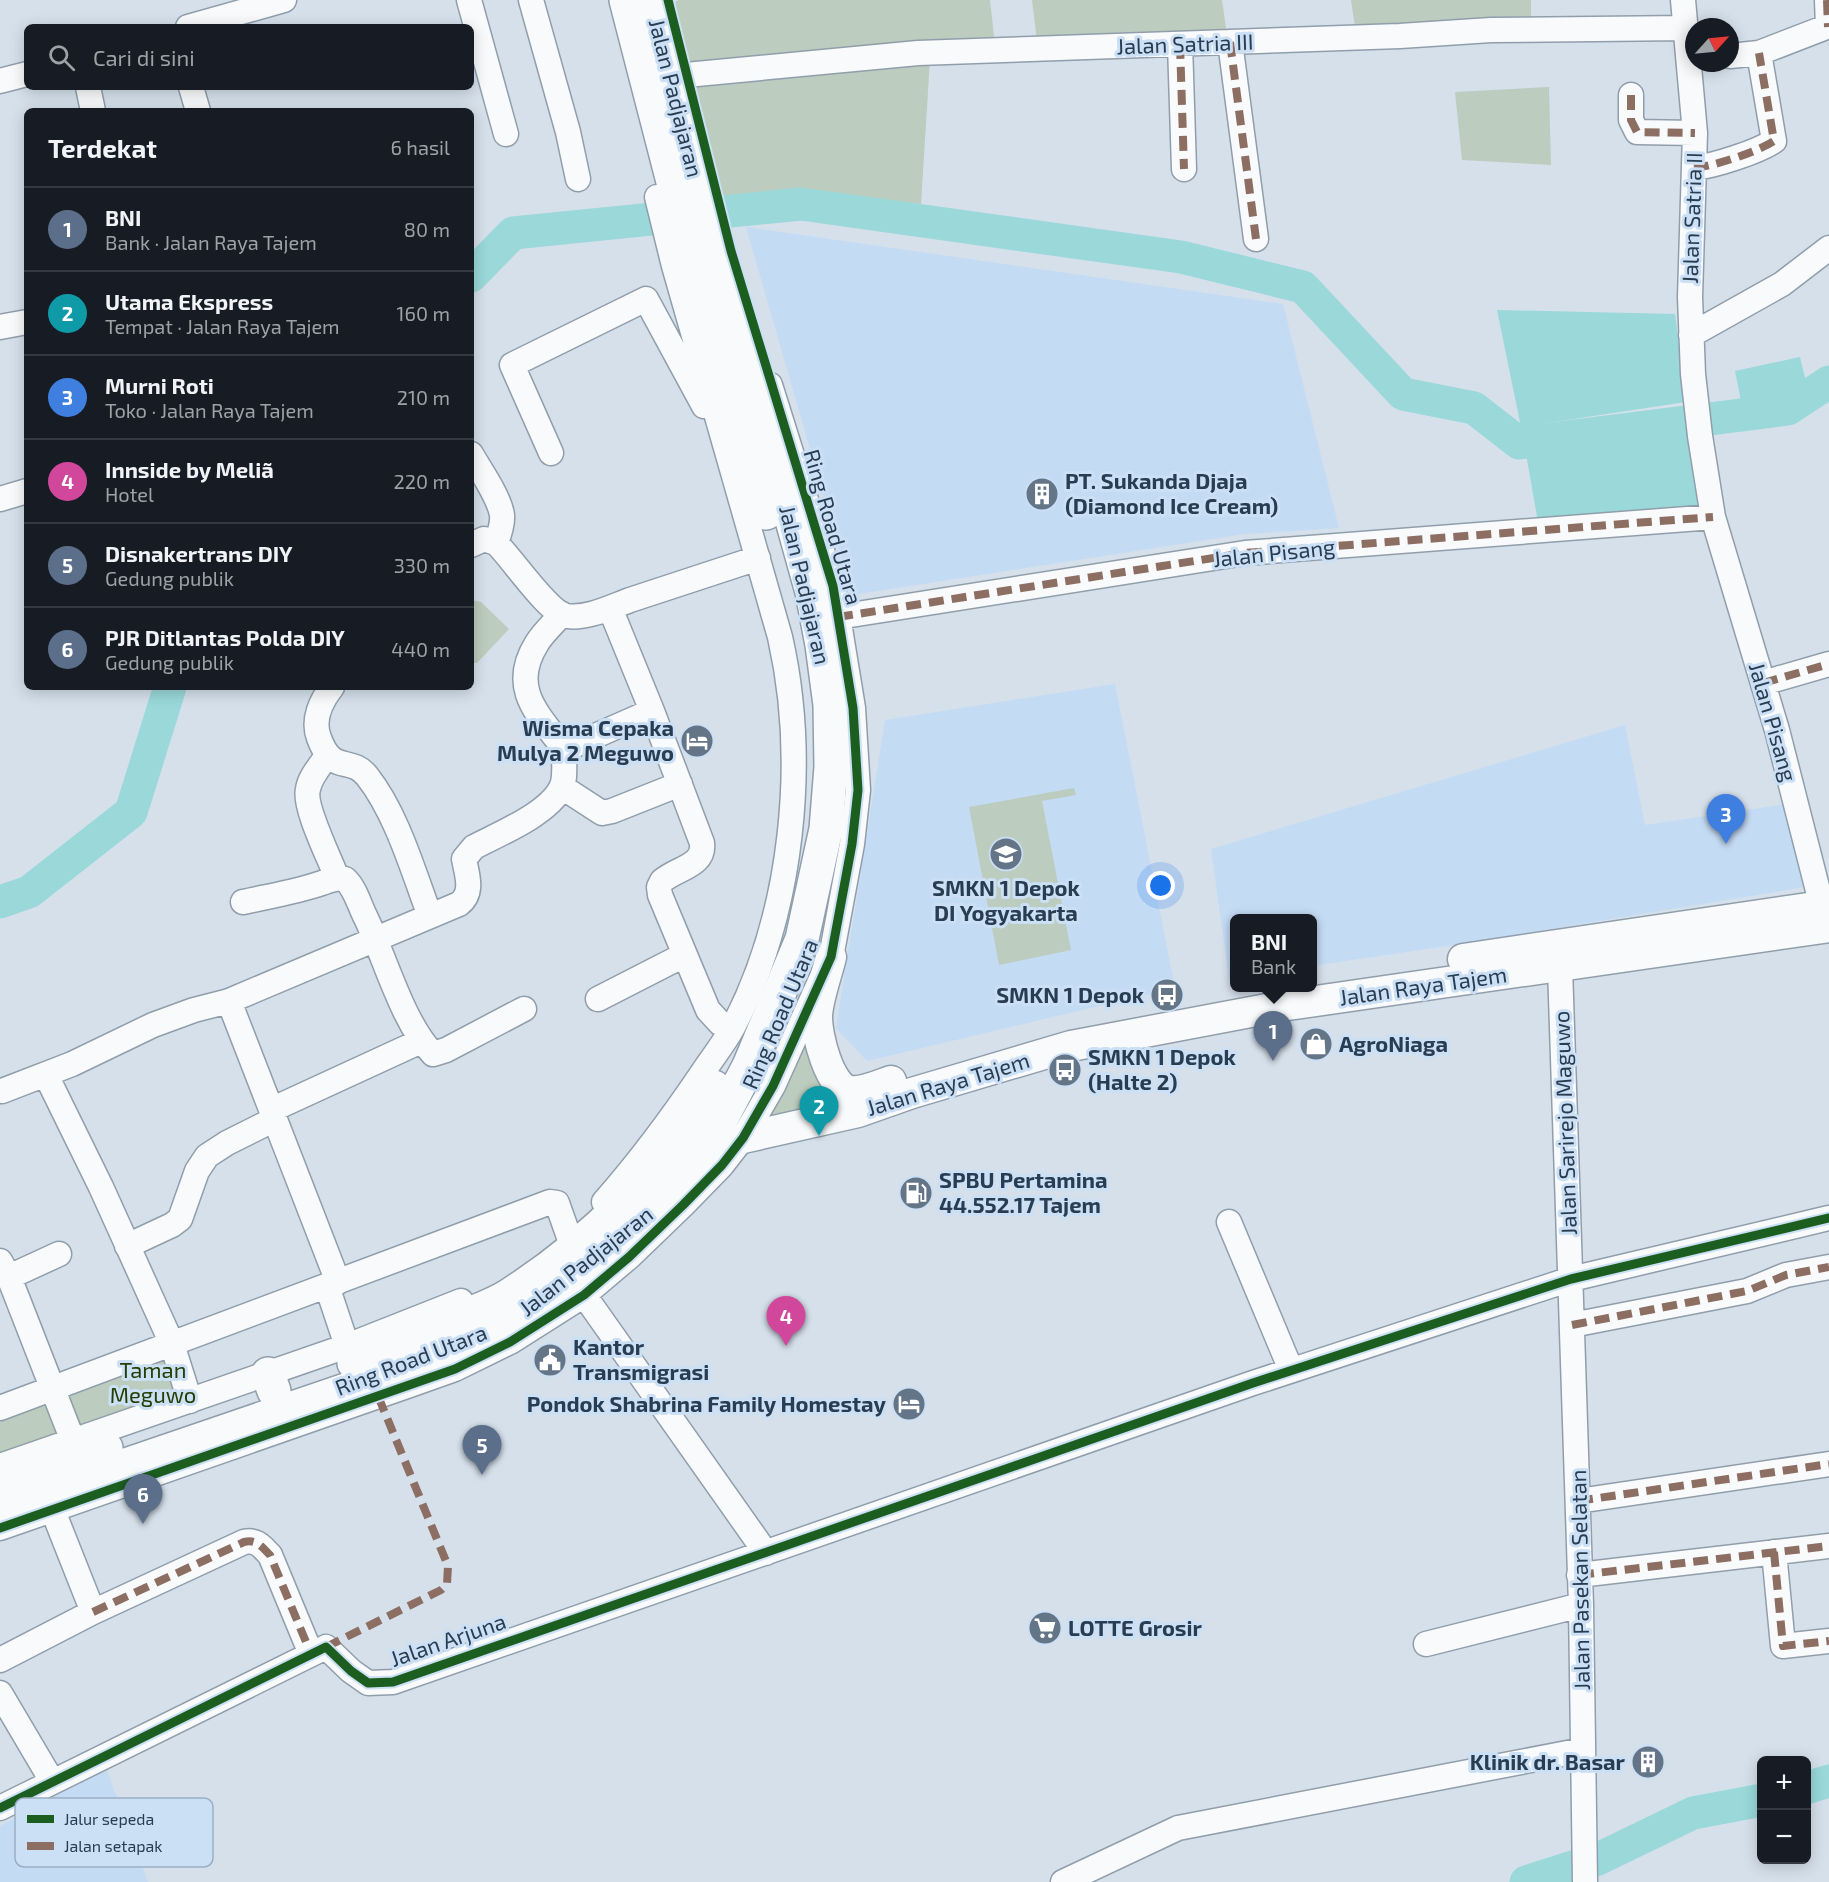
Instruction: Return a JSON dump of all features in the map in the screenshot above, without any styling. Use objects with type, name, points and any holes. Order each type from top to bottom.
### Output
[{"type":"highway","points":[[613,0],[636,89],[686,190]]},
{"type":"highway","name":"Jalan Padjajaran","points":[[0,1484],[271,1382],[375,1356],[506,1297],[546,1270],[604,1221],[657,1168],[702,1109],[734,1050],[783,938],[809,827],[809,712],[802,656],[790,598],[704,257],[686,190],[626,0]]},
{"type":"highway","name":"Jalan Padjajaran","points":[[651,0],[686,190]]},
{"type":"highway","name":"Jalan Padjajaran","points":[[0,1508],[383,1377],[452,1350],[516,1317],[556,1290],[621,1240],[676,1187],[718,1125],[749,1066],[802,939],[826,829],[831,767],[830,716],[822,645],[780,447],[704,257]]},
{"type":"main road","name":"Jalan Raya Tajem","points":[[1317,990],[1560,967],[1827,917]]},
{"type":"main road","name":"Jalan Raya Tajem","points":[[1317,982],[1523,950],[1827,917]]},
{"type":"main road","name":"Jalan Raya Tajem","points":[[831,957],[817,1017],[820,1036],[833,1078],[842,1089],[852,1091],[1067,1032],[1285,993]]},
{"type":"main road","name":"Jalan Raya Tajem","points":[[743,1138],[858,1112],[912,1093],[1071,1046],[1285,993]]},
{"type":"street","points":[[199,24],[284,0]]},
{"type":"street","points":[[469,0],[506,134]]},
{"type":"street","points":[[531,0],[568,132],[578,179]]},
{"type":"street","points":[[668,0],[686,75],[686,190]]},
{"type":"street","name":"Jalan Satria II","points":[[1683,0],[1685,19]]},
{"type":"street","points":[[1739,55],[1759,53],[1828,27],[1827,0]]},
{"type":"street","name":"Jalan Satria III","points":[[686,75],[918,53],[1491,30],[1685,28]]},
{"type":"street","points":[[1230,42],[1256,239]]},
{"type":"street","points":[[1180,44],[1184,169]]},
{"type":"street","points":[[1694,168],[1706,167],[1767,146],[1774,141],[1759,53]]},
{"type":"street","name":"Jalan Satria II","points":[[1692,72],[1695,133],[1690,297],[1693,374],[1701,436]]},
{"type":"street","points":[[0,81],[24,75]]},
{"type":"street","points":[[89,90],[92,108]]},
{"type":"street","points":[[192,90],[197,108]]},
{"type":"street","points":[[1631,95],[1631,120],[1637,132],[1695,133]]},
{"type":"street","points":[[1691,335],[1782,284],[1829,248]]},
{"type":"street","name":"Ring Road Utara","points":[[0,1466],[190,1401],[271,1382],[347,1346],[500,1284],[569,1237],[597,1210],[640,1161],[732,1028],[753,981],[772,923],[787,849],[793,789],[792,715],[786,664],[729,454],[704,257]]},
{"type":"street","points":[[551,453],[512,365],[646,299],[729,454]]},
{"type":"street","points":[[0,327],[24,323]]},
{"type":"street","name":"Jalan Pisang","points":[[1701,436],[1713,517],[1763,683],[1827,917]]},
{"type":"street","name":"Ring Road Utara","points":[[0,1528],[455,1369],[510,1342],[584,1295],[629,1257],[722,1165],[743,1138],[773,1086],[831,957],[850,853],[858,790],[853,708],[833,586],[780,447]]},
{"type":"street","points":[[474,459],[489,485],[502,515],[500,533],[496,543]]},
{"type":"street","points":[[0,499],[24,493]]},
{"type":"street","name":"Jalan Pisang","points":[[838,617],[1245,553],[1713,517]]},
{"type":"street","points":[[474,544],[484,539],[496,543],[548,604],[569,616],[610,608],[758,558]]},
{"type":"street","points":[[610,608],[702,843],[703,852],[699,860],[667,876],[659,887],[660,895],[708,1010],[720,1023],[732,1028]]},
{"type":"street","points":[[2,1091],[46,1075],[153,1025],[194,1010],[229,1001],[459,904],[468,895],[464,859],[470,850],[534,814],[547,804],[562,787],[566,751],[535,710],[525,685],[524,672],[537,643],[562,614]]},
{"type":"street","points":[[1763,683],[1829,664]]},
{"type":"street","points":[[330,690],[322,700],[317,718],[318,735],[327,756],[338,763],[357,768],[365,774],[380,795],[430,916]]},
{"type":"street","points":[[566,751],[652,711]]},
{"type":"street","points":[[327,756],[314,775],[307,791],[312,816],[337,878]]},
{"type":"street","points":[[562,787],[602,813],[680,784]]},
{"type":"street","points":[[243,902],[296,892],[337,878],[345,879],[376,939],[421,1041],[433,1054],[524,1009]]},
{"type":"street","points":[[598,999],[684,955]]},
{"type":"street","name":"Jalan Sarirejo Maguwo","points":[[1560,967],[1570,1279]]},
{"type":"street","points":[[229,1001],[273,1114],[332,1284],[347,1346]]},
{"type":"street","points":[[127,1246],[180,1219],[197,1171],[207,1156],[273,1114],[421,1041]]},
{"type":"street","points":[[46,1075],[101,1187],[172,1344],[190,1401]]},
{"type":"street","points":[[0,1408],[550,1202],[557,1203],[569,1237]]},
{"type":"street","points":[[584,1295],[766,1553],[1292,1370],[1570,1279],[1829,1218]]},
{"type":"street","points":[[1229,1222],[1292,1370]]},
{"type":"street","points":[[59,1254],[4,1269],[73,1440]]},
{"type":"street","points":[[1572,1325],[1747,1292],[1786,1275],[1829,1268]]},
{"type":"street","name":"Jalan Pasekan Selatan","points":[[1570,1279],[1581,1605],[1586,1882]]},
{"type":"street","points":[[1578,1501],[1829,1464]]},
{"type":"street","points":[[53,1511],[93,1612]]},
{"type":"street","points":[[0,1660],[93,1612],[251,1540],[258,1543],[270,1555],[311,1653],[19,1798]]},
{"type":"street","points":[[1580,1575],[1829,1546]]},
{"type":"street","points":[[1774,1552],[1783,1646],[1829,1641]]},
{"type":"street","name":"Jalan Arjuna","points":[[311,1653],[326,1647],[368,1683],[393,1682],[766,1553]]},
{"type":"street","points":[[1426,1644],[1581,1605]]},
{"type":"street","points":[[0,1693],[52,1781]]},
{"type":"street","points":[[1063,1882],[1178,1828],[1583,1750]]},
{"type":"street","points":[[0,1808],[15,1800]]},
{"type":"shaded area","points":[[746,227],[1283,304],[1339,528],[1245,534],[852,595]]},
{"type":"shaded area","points":[[1497,310],[1675,314],[1686,402],[1521,427]]},
{"type":"shaded area","points":[[1800,357],[1808,390],[1742,406],[1735,371]]},
{"type":"shaded area","points":[[1686,425],[1699,509],[1539,528],[1525,448]]},
{"type":"shaded area","name":"SMKN 1 Depok DI Yogyakarta","points":[[1115,684],[1175,988],[867,1061],[836,1028],[885,720]]},
{"type":"shaded area","points":[[1625,725],[1645,825],[1807,801],[1824,884],[1317,965],[1317,914],[1230,914],[1229,979],[1211,849]]},
{"type":"shaded area","points":[[106,1768],[117,1798],[51,1798]]},
{"type":"shaded area","points":[[15,1818],[15,1867],[142,1867],[148,1882],[0,1882],[0,1826]]},
{"type":"green space","points":[[679,0],[990,0],[995,45],[689,66],[675,2]]},
{"type":"green space","points":[[1032,0],[1222,0],[1227,35],[1037,41]]},
{"type":"green space","points":[[1351,0],[1531,0],[1531,22],[1356,34]]},
{"type":"green space","points":[[930,59],[921,204],[804,193],[724,208],[690,80]]},
{"type":"green space","points":[[1549,87],[1551,165],[1462,160],[1455,92]]},
{"type":"green space","points":[[474,601],[481,602],[509,629],[477,663],[474,663]]},
{"type":"green space","points":[[1074,788],[1076,795],[1042,801],[1071,950],[999,965],[969,807]]},
{"type":"green space","points":[[814,1017],[856,1095],[753,1131]]},
{"type":"green space","name":"Taman Meguwo","points":[[172,1344],[190,1401],[0,1466],[0,1408]]},
{"type":"waterway","points":[[474,273],[513,233],[801,204],[1181,257],[1303,287],[1403,394],[1474,408],[1519,443],[1788,409],[1829,382]]},
{"type":"waterway","points":[[0,902],[29,892],[131,812],[169,690]]},
{"type":"waterway","points":[[1811,1786],[1829,1781]]},
{"type":"waterway","points":[[1526,1882],[1598,1859],[1693,1813],[1757,1801]]},
{"type":"marked path","points":[[1827,0],[1828,27]]},
{"type":"marked path","points":[[1230,42],[1256,239]]},
{"type":"marked path","points":[[1180,44],[1184,169]]},
{"type":"marked path","points":[[1694,168],[1735,158],[1774,141],[1759,53]]},
{"type":"marked path","points":[[1631,95],[1631,120],[1637,132],[1695,133]]},
{"type":"marked path","points":[[838,617],[1245,553],[1713,517]]},
{"type":"marked path","points":[[1763,683],[1829,664]]},
{"type":"marked path","points":[[1572,1325],[1747,1291],[1786,1275],[1829,1267]]},
{"type":"marked path","points":[[326,1647],[441,1590],[447,1584],[448,1566],[378,1396]]},
{"type":"marked path","points":[[1578,1501],[1829,1464]]},
{"type":"marked path","points":[[93,1612],[244,1542],[252,1542],[259,1544],[270,1555],[311,1654]]},
{"type":"marked path","points":[[1579,1575],[1829,1546]]},
{"type":"marked path","points":[[1774,1552],[1783,1646],[1829,1641]]},
{"type":"cycle path","points":[[0,1528],[455,1369],[510,1342],[584,1295],[629,1257],[683,1205],[722,1165],[743,1138],[773,1086],[831,957],[852,844],[858,790],[853,708],[833,586],[731,251],[668,0]]},
{"type":"cycle path","points":[[20,1798],[326,1647],[351,1671],[368,1683],[393,1682],[1253,1383],[1571,1279],[1829,1218]]},
{"type":"cycle path","points":[[0,1808],[15,1801]]},
{"type":"place","name":"PT. Sukanda Djaja (Diamond Ice Cream)","points":[[1042,494]]},
{"type":"place","name":"Wisma Cepaka Mulya 2 Meguwo","points":[[697,741]]},
{"type":"place","name":"Murni Roti","points":[[1726,844]]},
{"type":"place","name":"SMKN 1 Depok DI Yogyakarta","points":[[1006,854]]},
{"type":"place","name":"SMKN 1 Depok","points":[[1167,995]]},
{"type":"place","name":"AgroNiaga","points":[[1316,1044]]},
{"type":"place","name":"BNI","points":[[1273,1061]]},
{"type":"place","name":"SMKN 1 Depok (Halte 2)","points":[[1065,1070]]},
{"type":"place","name":"Utama Ekspress","points":[[819,1136]]},
{"type":"place","name":"SPBU Pertamina 44.552.17 Tajem","points":[[916,1193]]},
{"type":"place","name":"Innside by Meliã","points":[[786,1346]]},
{"type":"place","name":"Kantor Transmigrasi","points":[[550,1360]]},
{"type":"place","name":"Pondok Shabrina Family Homestay","points":[[909,1404]]},
{"type":"place","name":"Disnakertrans DIY","points":[[482,1475]]},
{"type":"place","name":"PJR Ditlantas Polda DIY","points":[[143,1524]]},
{"type":"place","name":"LOTTE Grosir","points":[[1045,1628]]},
{"type":"place","name":"Klinik dr. Basar","points":[[1648,1762]]}]
